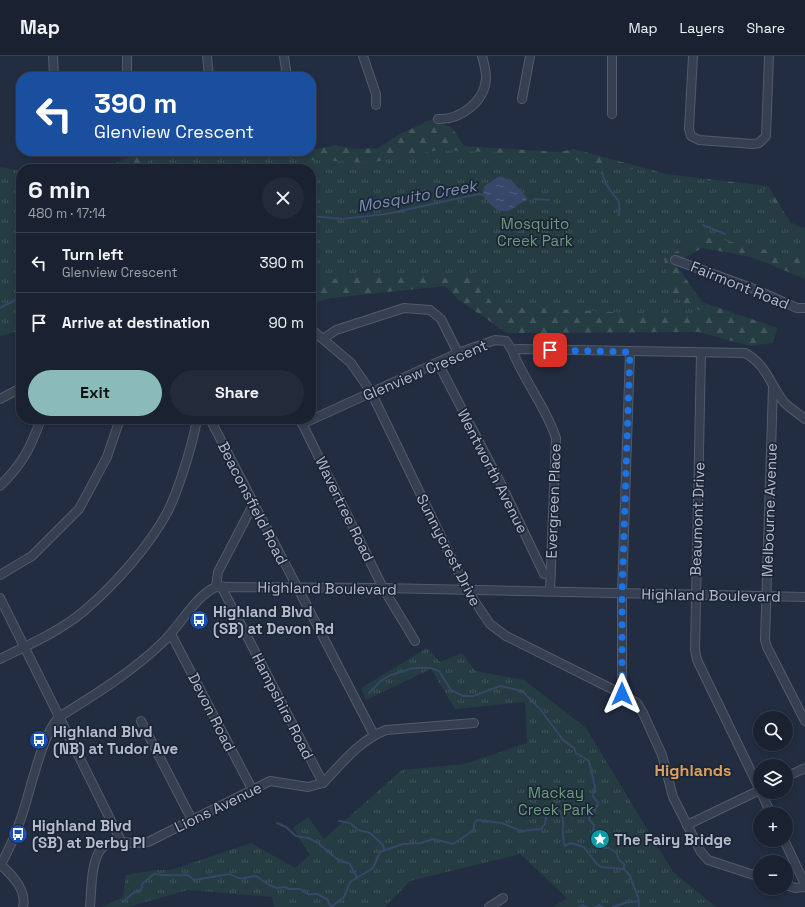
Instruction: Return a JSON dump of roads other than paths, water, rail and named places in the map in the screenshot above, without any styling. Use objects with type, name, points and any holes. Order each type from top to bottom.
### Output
[{"type":"street","points":[[53,56],[54,72]]},
{"type":"street","points":[[127,56],[127,72]]},
{"type":"street","points":[[207,56],[209,72]]},
{"type":"street","points":[[284,56],[286,72]]},
{"type":"street","points":[[364,56],[376,94],[376,106]]},
{"type":"street","points":[[438,119],[458,116],[468,109],[480,96],[486,78],[482,56]]},
{"type":"street","points":[[522,99],[530,56]]},
{"type":"street","points":[[612,56],[612,114]]},
{"type":"street","points":[[693,56],[689,129],[691,136],[699,140],[753,144],[759,143],[766,136],[769,56]]},
{"type":"street","name":"Fairmont Road","points":[[675,260],[754,289],[797,308],[805,308]]},
{"type":"street","points":[[323,339],[336,330],[404,308],[430,310],[441,319],[458,353]]},
{"type":"street","name":"Sunnycrest Drive","points":[[316,333],[351,363],[371,392],[467,590],[490,624],[506,636],[622,694],[637,704],[644,713],[662,755],[673,797],[701,852],[708,860],[753,875]]},
{"type":"street","name":"Glenview Crescent","points":[[316,416],[458,353],[495,340],[506,340],[512,350],[745,354],[755,358],[764,368],[773,387],[784,402],[805,419]]},
{"type":"street","name":"Evergreen Place","points":[[512,350],[518,367],[551,422],[556,438],[550,591]]},
{"type":"street","points":[[622,694],[622,593],[630,352]]},
{"type":"street","name":"Beaumont Drive","points":[[701,353],[695,650],[697,660],[753,776]]},
{"type":"street","name":"Wentworth Avenue","points":[[438,363],[501,484],[544,574],[550,575]]},
{"type":"street","name":"Melbourne Avenue","points":[[773,387],[765,640],[767,647],[805,721]]},
{"type":"street","points":[[0,399],[16,391]]},
{"type":"street","points":[[0,486],[13,473],[29,450],[39,424]]},
{"type":"street","points":[[0,574],[32,556],[79,509],[107,457],[118,424]]},
{"type":"street","points":[[0,659],[56,630],[83,611],[130,564],[168,511],[194,436],[196,424]]},
{"type":"street","name":"Beaconsfield Road","points":[[213,424],[297,587],[305,599],[374,735]]},
{"type":"street","name":"Wavertree Road","points":[[302,424],[383,588],[415,641]]},
{"type":"street","points":[[23,907],[23,893],[14,876],[0,865],[20,821],[47,736],[54,722],[59,717],[107,688],[147,656],[171,634],[202,596],[218,587],[218,572],[254,503]]},
{"type":"street","name":"Highland Boulevard","points":[[218,587],[383,588],[805,597]]},
{"type":"street","name":"Hampshire Road","points":[[218,587],[229,600],[323,783]]},
{"type":"street","points":[[0,598],[122,843]]},
{"type":"street","name":"Devon Road","points":[[171,634],[252,789]]},
{"type":"street","points":[[141,720],[192,820]]},
{"type":"street","points":[[323,783],[352,752],[374,735],[386,730],[474,722]]},
{"type":"street","points":[[793,774],[805,768]]},
{"type":"street","name":"Lions Avenue","points":[[90,907],[95,858],[101,848],[113,842],[136,845],[148,842],[270,781],[308,787],[323,783]]},
{"type":"street","points":[[687,825],[753,793]]},
{"type":"street","points":[[787,847],[805,884]]},
{"type":"street","points":[[793,888],[805,887]]},
{"type":"street","points":[[489,907],[503,898]]},
{"type":"water","points":[[500,176],[513,182],[527,198],[526,201],[508,211],[499,210],[492,206],[483,195],[484,186]]},
{"type":"waterway","points":[[602,172],[604,180],[619,202],[619,215]]},
{"type":"waterway","name":"Mosquito Creek","points":[[316,216],[342,219],[386,214],[479,194],[485,195]]},
{"type":"waterway","name":"Mosquito Creek","points":[[534,199],[549,200]]},
{"type":"waterway","points":[[703,225],[725,234]]},
{"type":"waterway","name":"Mosquito Creek","points":[[0,308],[16,300]]},
{"type":"waterway","points":[[369,693],[382,680],[391,675],[413,668],[430,668],[439,671],[451,690],[463,696],[473,696],[500,686],[522,691],[540,709],[563,740],[574,748],[576,753],[589,761],[595,787],[593,795],[598,803],[589,819],[594,825],[593,836],[601,848],[609,848],[616,852],[619,860],[624,864],[624,869]]},
{"type":"waterway","points":[[331,907],[344,897],[350,882],[373,868],[380,852],[403,844],[421,843],[433,839],[453,844],[474,830],[474,824],[477,820],[502,823],[521,831],[541,829],[545,824],[547,812],[553,807],[558,809],[563,818],[563,841],[565,846],[571,843],[584,847],[595,862],[601,867],[624,869],[630,876],[638,897],[639,907]]},
{"type":"waterway","points":[[339,821],[350,823],[358,830],[370,833],[382,844],[385,850]]},
{"type":"waterway","points":[[277,823],[286,827],[296,836],[308,838],[318,843],[337,859],[350,864],[357,878]]},
{"type":"waterway","points":[[124,901],[133,893],[141,890],[142,884],[154,874],[188,875],[194,880],[230,874],[242,879],[256,876],[269,885],[277,888],[285,887],[289,889],[300,889],[308,894],[317,894],[327,899],[331,907]]},
{"type":"waterway","points":[[613,907],[624,903],[639,901]]},
{"type":"waterway","points":[[579,907],[582,905],[587,907]]},
{"type":"waterway","points":[[596,907],[599,905],[603,907]]},
{"type":"place","name":"Highland Blvd (SB) at Devon Rd","points":[[199,620]]},
{"type":"place","name":"Highland Blvd (NB) at Tudor Ave","points":[[39,740]]},
{"type":"place","name":"Highland Blvd (SB) at Derby Pl","points":[[18,834]]},
{"type":"place","name":"The Fairy Bridge","points":[[600,839]]},
{"type":"district","name":"Highlands","points":[[693,770]]},
{"type":"park label","name":"Mosquito Creek Park","points":[[535,232]]},
{"type":"park label","name":"Mackay Creek Park","points":[[556,800]]}]
